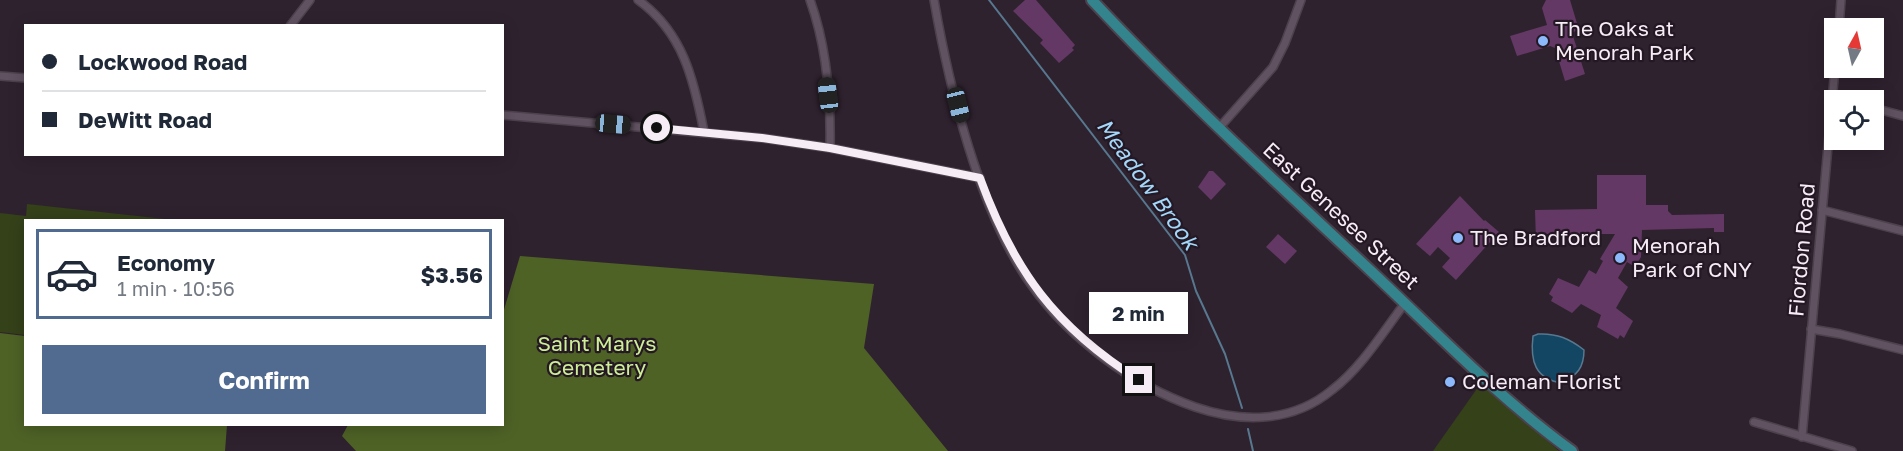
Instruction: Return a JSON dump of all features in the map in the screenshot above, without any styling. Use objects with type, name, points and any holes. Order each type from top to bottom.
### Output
[{"type":"main road","name":"East Genesee Street","points":[[1092,0],[1146,59],[1405,303],[1537,424],[1572,451]]},
{"type":"street","points":[[292,24],[310,0]]},
{"type":"street","points":[[638,0],[658,16],[685,56],[695,87],[704,132]]},
{"type":"street","points":[[810,0],[823,49],[831,118],[830,148]]},
{"type":"street","points":[[934,0],[958,103],[980,178],[1006,242],[1030,283],[1057,315],[1087,344],[1155,391],[1204,410],[1258,419],[1308,406],[1332,390],[1354,369],[1405,303]]},
{"type":"street","points":[[1219,128],[1273,68],[1286,43],[1301,0]]},
{"type":"street","points":[[1840,18],[1841,0]]},
{"type":"street","points":[[0,76],[24,78]]},
{"type":"street","points":[[1884,111],[1903,116]]},
{"type":"street","points":[[504,115],[704,132],[830,148],[980,178]]},
{"type":"street","name":"Fiordon Road","points":[[1802,436],[1827,150]]},
{"type":"street","points":[[1822,210],[1903,231]]},
{"type":"street","points":[[1811,329],[1903,350]]},
{"type":"street","points":[[1754,422],[1852,451]]},
{"type":"green space","points":[[27,204],[165,219],[24,219],[24,335],[0,332],[0,213],[26,216]]},
{"type":"green space","name":"Saint Marys Cemetery","points":[[520,256],[874,284],[864,348],[948,451],[356,451],[342,436],[347,426],[504,426],[504,310]]},
{"type":"green space","points":[[0,333],[24,336],[24,426],[227,426],[225,451],[0,451]]},
{"type":"green space","points":[[1481,383],[1559,451],[1433,451]]},
{"type":"water","points":[[1538,334],[1563,337],[1584,350],[1583,362],[1576,374],[1562,383],[1553,381],[1540,373],[1532,353],[1533,336]]},
{"type":"building","points":[[1025,0],[1036,0],[1075,45],[1072,48],[1074,50],[1059,63],[1040,43],[1043,40],[1013,11]]},
{"type":"building","name":"The Oaks at Menorah Park","points":[[1546,0],[1570,0],[1579,30],[1573,32],[1573,36],[1585,74],[1565,81],[1555,48],[1550,46],[1517,56],[1510,36],[1547,25],[1542,8]]},
{"type":"building","points":[[1209,171],[1213,171],[1226,184],[1211,200],[1198,187]]},
{"type":"building","name":"Menorah Park of CNY","points":[[1597,175],[1646,175],[1646,205],[1668,205],[1668,211],[1672,215],[1724,214],[1724,232],[1714,232],[1714,228],[1642,230],[1641,257],[1635,267],[1627,262],[1618,278],[1628,287],[1616,308],[1633,321],[1624,338],[1620,335],[1618,339],[1597,327],[1601,315],[1581,304],[1572,313],[1551,301],[1553,297],[1549,294],[1558,278],[1579,287],[1589,270],[1596,274],[1603,261],[1600,259],[1615,234],[1582,234],[1582,238],[1572,238],[1572,234],[1546,234],[1546,240],[1536,241],[1535,210],[1597,209]]},
{"type":"building","name":"The Bradford","points":[[1460,196],[1484,221],[1499,232],[1456,280],[1442,267],[1450,258],[1438,247],[1430,256],[1416,244]]},
{"type":"building","points":[[1278,234],[1297,251],[1285,264],[1266,247]]},
{"type":"waterway","name":"Meadow Brook","points":[[989,0],[1185,255],[1196,291],[1225,354],[1242,408]]},
{"type":"waterway","name":"Meadow Brook","points":[[1248,429],[1253,451]]},
{"type":"place","name":"The Oaks at Menorah Park","points":[[1543,41]]},
{"type":"place","name":"The Bradford","points":[[1458,238]]},
{"type":"place","name":"Menorah Park of CNY","points":[[1620,258]]},
{"type":"place","name":"Coleman Florist","points":[[1450,382]]},
{"type":"route","points":[[657,128],[762,138],[830,148],[980,178],[994,217],[1030,283],[1057,315],[1087,344],[1139,380]]}]
